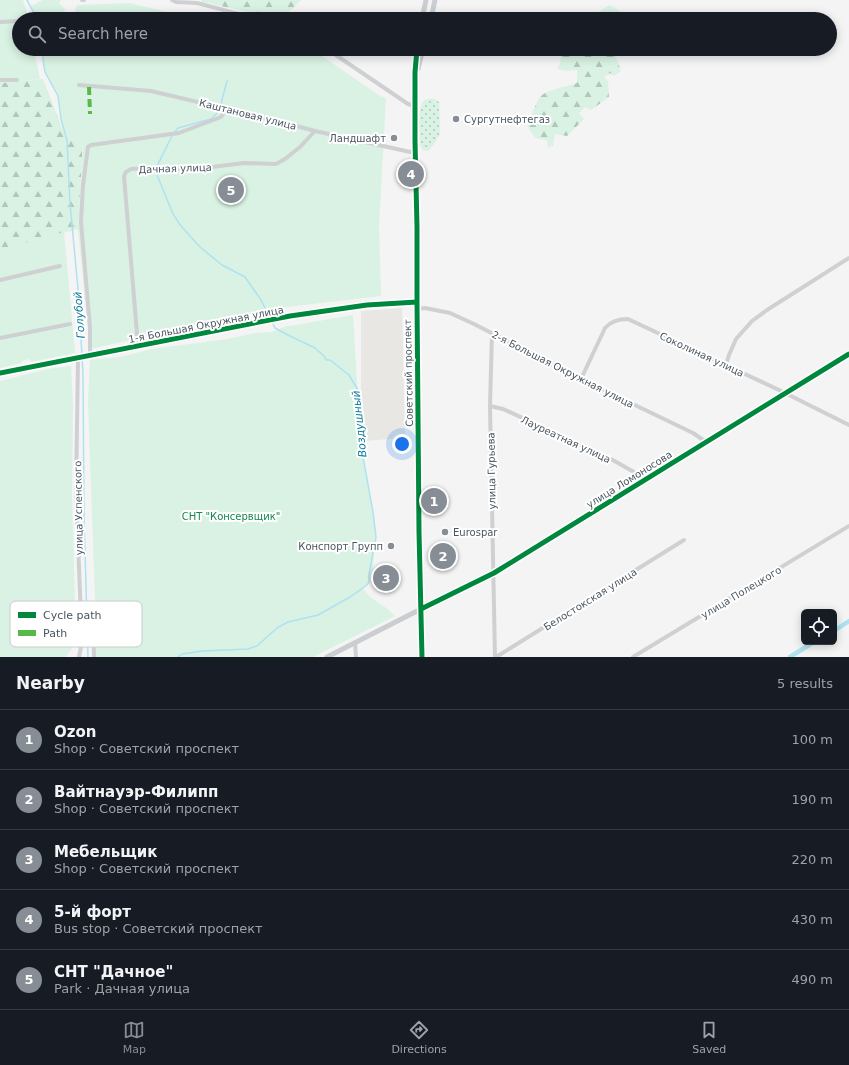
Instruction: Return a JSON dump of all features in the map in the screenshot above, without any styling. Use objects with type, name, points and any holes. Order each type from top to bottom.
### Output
[{"type":"main road","points":[[423,12],[426,0]]},
{"type":"main road","points":[[432,12],[435,0]]},
{"type":"main road","name":"Советский проспект","points":[[417,56],[415,89],[417,227],[416,302],[422,657]]},
{"type":"main road","name":"Советский проспект","points":[[415,89],[421,56]]},
{"type":"main road","name":"улица Ломоносова","points":[[326,657],[421,609]]},
{"type":"street","points":[[172,0],[176,2],[197,3],[231,12]]},
{"type":"street","points":[[0,22],[12,21]]},
{"type":"street","points":[[337,56],[408,104],[415,106]]},
{"type":"street","points":[[0,80],[17,80]]},
{"type":"street","name":"Каштановая улица","points":[[79,85],[151,91],[270,118],[315,131],[415,153]]},
{"type":"street","points":[[88,356],[90,328],[81,222],[83,185],[88,147],[91,145],[179,133],[221,117],[226,109]]},
{"type":"street","name":"Дачная улица","points":[[138,346],[124,176],[126,172],[131,169],[149,168],[169,170],[244,163],[276,164],[300,147],[315,131]]},
{"type":"street","points":[[726,365],[736,339],[752,321],[849,258]]},
{"type":"street","points":[[0,280],[60,266]]},
{"type":"street","name":"1-я Большая Окружная улица","points":[[0,373],[320,311],[366,305],[416,302]]},
{"type":"street","name":"2-я Большая Окружная улица","points":[[417,309],[424,308],[450,313],[693,433],[706,442]]},
{"type":"street","name":"Соколиная улица","points":[[581,379],[605,328],[609,324],[621,319],[628,319],[849,425]]},
{"type":"street","points":[[0,338],[70,324]]},
{"type":"street","name":"улица Гурьева","points":[[492,333],[490,406],[495,657]]},
{"type":"street","name":"улица Ломоносова","points":[[421,609],[494,572],[849,354]]},
{"type":"street","name":"улица Успенского","points":[[78,358],[76,493],[80,601]]},
{"type":"street","name":"Лауреатная улица","points":[[490,406],[510,412],[611,459],[641,476]]},
{"type":"street","name":"улица Полецкого","points":[[636,656],[849,526]]},
{"type":"street","name":"Белостокская улица","points":[[495,657],[684,540]]},
{"type":"street","points":[[355,643],[356,657]]},
{"type":"street","name":"улица Успенского","points":[[79,657],[81,647]]},
{"type":"street","points":[[94,647],[94,657]]},
{"type":"shaded area","points":[[402,308],[405,438],[363,441],[361,311]]},
{"type":"green space","points":[[0,0],[23,0],[27,12],[12,12],[12,56],[35,56],[40,79],[0,83]]},
{"type":"green space","points":[[43,0],[61,0],[59,3],[65,9],[64,12],[34,12],[31,6]]},
{"type":"green space","points":[[201,0],[301,0],[289,12],[248,12],[203,2]]},
{"type":"green space","points":[[129,3],[168,12],[75,12],[77,5]]},
{"type":"green space","points":[[609,5],[620,12],[598,12]]},
{"type":"green space","points":[[43,56],[322,56],[380,96],[386,98],[379,226],[381,296],[270,309],[267,307],[252,313],[212,320],[198,326],[182,330],[170,329],[168,332],[138,338],[134,337],[131,340],[90,349],[78,229],[83,141],[67,141],[61,119],[58,96],[45,72]]},
{"type":"green space","points":[[561,56],[617,56],[621,71],[614,76],[610,73],[604,77],[608,81],[609,97],[591,110],[585,107],[579,113],[584,119],[567,136],[555,134],[553,145],[548,148],[547,140],[535,138],[528,127],[535,106],[541,96],[553,90],[577,83],[577,70],[567,71],[557,69],[560,64]]},
{"type":"green space","points":[[43,79],[67,141],[83,140],[78,229],[0,250],[0,83]]},
{"type":"green space","points":[[426,99],[434,99],[439,102],[440,134],[428,151],[423,150],[420,145],[419,127],[421,107]]},
{"type":"green space","points":[[64,232],[75,353],[31,362],[29,359],[21,361],[22,363],[0,368],[0,250]]},
{"type":"green space","name":"СНТ \"Консервщик\"","points":[[353,315],[359,418],[365,468],[375,527],[373,568],[369,581],[363,589],[395,616],[313,657],[96,657],[96,647],[142,647],[142,601],[95,601],[88,402],[90,360],[120,357],[152,349],[227,339],[255,333],[272,332],[284,327]]},
{"type":"green space","points":[[71,366],[73,404],[72,494],[75,601],[10,601],[10,647],[72,647],[65,657],[0,657],[0,381],[48,369]]},
{"type":"waterway","name":"Голубой","points":[[27,0],[33,12]]},
{"type":"waterway","name":"Голубой","points":[[43,56],[45,72],[58,96],[61,119],[67,141],[70,203],[78,289],[83,373],[86,601]]},
{"type":"waterway","name":"Воздушный","points":[[175,132],[178,128],[211,119],[219,111],[227,81]]},
{"type":"waterway","name":"Воздушный","points":[[172,136],[157,166],[157,175],[173,214],[181,226],[200,247],[222,265],[245,277],[261,300],[275,328],[315,348],[325,357],[326,360],[330,360],[349,375],[358,390],[358,419],[361,446],[376,537],[369,574],[369,582],[350,597],[318,615],[288,622],[277,628],[257,646],[248,649],[202,651],[182,654],[178,657]]},
{"type":"waterway","points":[[837,629],[849,621]]},
{"type":"waterway","points":[[790,657],[809,645]]},
{"type":"waterway","name":"Голубой","points":[[88,647],[88,657]]},
{"type":"marked path","points":[[89,87],[90,114]]},
{"type":"cycle path","points":[[416,56],[415,141],[419,532],[422,657]]},
{"type":"cycle path","points":[[0,373],[290,316],[367,305],[417,302]]},
{"type":"cycle path","points":[[421,609],[494,573],[849,354]]},
{"type":"place","name":"Сургутнефтегаз","points":[[456,119]]},
{"type":"place","name":"Ландшафт","points":[[394,138]]},
{"type":"place","name":"5-й форт","points":[[411,174]]},
{"type":"place","name":"СНТ \"Дачное\"","points":[[231,190]]},
{"type":"place","name":"Ozon","points":[[434,501]]},
{"type":"place","name":"Eurospar","points":[[445,532]]},
{"type":"place","name":"Конспорт Групп","points":[[391,546]]},
{"type":"place","name":"Вайтнауэр-Филипп","points":[[443,556]]},
{"type":"place","name":"Мебельщик","points":[[386,578]]}]
